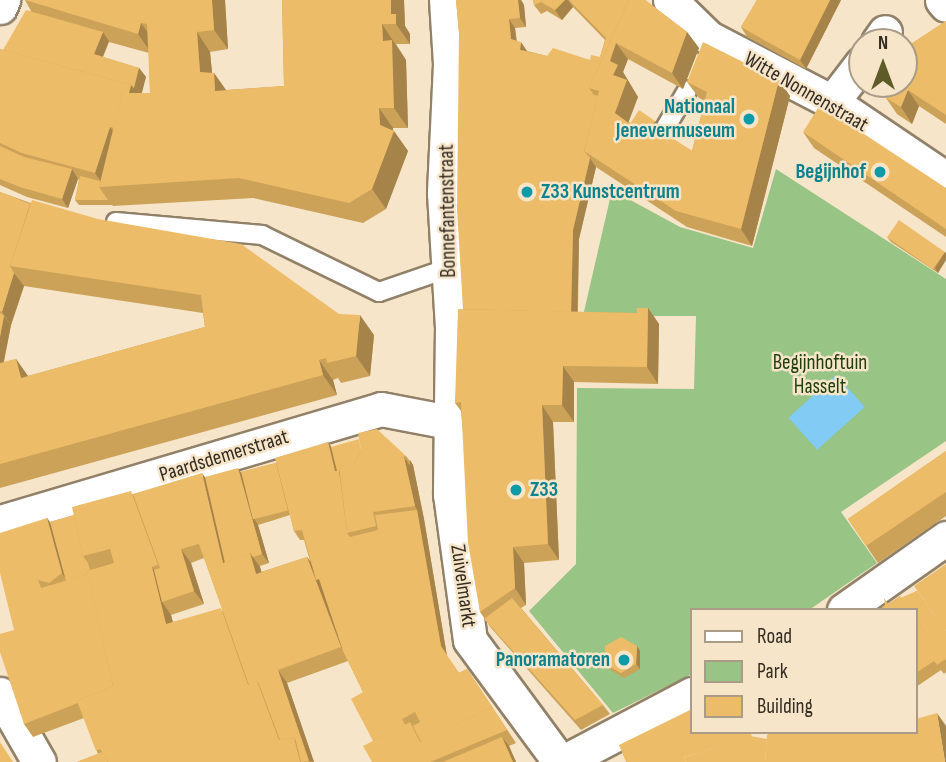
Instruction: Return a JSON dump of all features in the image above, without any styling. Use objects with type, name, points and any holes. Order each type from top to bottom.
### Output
[{"type":"street","points":[[0,6],[4,0]]},
{"type":"street","name":"Bonnefantenstraat","points":[[446,0],[450,64],[444,193],[449,268],[449,422]]},
{"type":"street","name":"Witte Nonnenstraat","points":[[670,0],[706,44],[832,102],[946,179]]},
{"type":"street","points":[[942,0],[946,5]]},
{"type":"street","points":[[832,102],[848,81]]},
{"type":"street","name":"Paardsdemerstraat","points":[[0,522],[381,409],[449,422]]},
{"type":"street","name":"Zuivelmarkt","points":[[449,422],[450,494],[470,640],[561,762]]},
{"type":"street","points":[[847,608],[946,538]]},
{"type":"street","points":[[0,694],[38,762]]},
{"type":"street","points":[[561,762],[690,695]]},
{"type":"lane","points":[[663,132],[687,92]]},
{"type":"lane","points":[[116,222],[262,235],[379,292],[449,268]]},
{"type":"green space","name":"Begijnhoftuin Hasselt","points":[[776,169],[946,279],[946,441],[841,512],[877,563],[812,608],[690,608],[690,675],[613,713],[529,611],[576,564],[577,388],[694,389],[696,316],[583,316],[612,190],[680,227],[753,248]]},
{"type":"water","points":[[836,375],[865,407],[817,450],[788,418]]},
{"type":"building","points":[[25,0],[212,0],[214,30],[197,32],[200,72],[214,73],[215,91],[284,86],[282,0],[391,0],[391,14],[396,14],[396,24],[382,24],[383,41],[392,40],[394,108],[379,108],[380,125],[394,131],[372,189],[349,203],[239,178],[99,187],[122,93],[150,93],[147,24],[141,23],[138,34]]},
{"type":"building","name":"Z33 Kunstcentrum","points":[[456,0],[518,0],[520,18],[509,19],[511,39],[521,42],[520,50],[547,56],[553,48],[590,60],[591,55],[600,57],[606,38],[569,0],[629,0],[589,88],[598,96],[584,151],[590,158],[573,230],[571,312],[463,309],[457,209],[459,33]]},
{"type":"building","points":[[533,0],[565,0],[555,10],[541,2],[534,5]]},
{"type":"building","name":"Nationaal Jenevermuseum","points":[[629,0],[645,0],[687,32],[672,73],[616,43],[610,61],[618,65],[613,75],[627,80],[615,113],[630,124],[639,110],[655,121],[652,125],[692,151],[707,92],[687,82],[703,42],[779,80],[741,229],[676,211],[584,151],[599,91],[589,88]]},
{"type":"building","points":[[757,0],[830,0],[800,60],[741,27]]},
{"type":"building","points":[[26,10],[103,32],[94,54],[139,68],[134,88],[3,50]]},
{"type":"building","points":[[946,21],[946,115],[918,97],[918,39]]},
{"type":"building","points":[[0,49],[131,85],[129,93],[122,93],[114,128],[110,127],[95,173],[22,153],[0,143]]},
{"type":"building","points":[[886,98],[905,98],[901,107]]},
{"type":"building","name":"Begijnhof","points":[[820,105],[946,188],[946,229],[803,132]]},
{"type":"building","points":[[0,146],[24,157],[72,169],[62,199],[0,179]]},
{"type":"building","points":[[80,176],[100,181],[99,187],[108,200],[75,200]]},
{"type":"building","points":[[0,192],[30,204],[10,266],[14,273],[2,312],[0,311]]},
{"type":"building","points":[[32,200],[98,219],[241,244],[339,314],[360,315],[356,356],[327,363],[326,358],[319,360],[323,375],[0,464],[0,363],[16,359],[21,378],[205,327],[201,295],[10,266]]},
{"type":"building","points":[[899,220],[945,252],[933,269],[887,237]]},
{"type":"building","name":"Z33","points":[[637,308],[648,308],[647,367],[563,366],[562,405],[542,405],[548,544],[513,547],[515,588],[480,612],[468,543],[461,402],[455,403],[458,309],[637,313]]},
{"type":"building","points":[[0,313],[4,316],[0,337]]},
{"type":"building","points":[[377,429],[406,456],[353,465],[361,450],[358,433]]},
{"type":"building","points":[[359,439],[361,450],[353,465],[339,466],[337,471],[331,447]]},
{"type":"building","points":[[328,442],[335,471],[339,471],[347,533],[350,537],[378,530],[375,515],[417,510],[441,646],[459,673],[467,669],[495,711],[492,707],[421,742],[413,726],[420,722],[415,712],[402,719],[405,725],[373,741],[351,699],[363,692],[343,651],[319,579],[316,580],[302,530],[294,531],[275,458]]},
{"type":"building","points":[[946,451],[946,492],[866,546],[848,519]]},
{"type":"building","points":[[404,457],[415,506],[373,512],[376,526],[347,533],[339,466]]},
{"type":"building","points":[[276,463],[288,511],[253,519],[241,472]]},
{"type":"building","points":[[238,468],[262,554],[253,557],[250,553],[225,563],[205,477]]},
{"type":"building","points":[[202,473],[223,563],[250,553],[256,574],[307,557],[341,647],[278,670],[309,761],[301,762],[294,738],[280,740],[259,684],[257,681],[249,685],[199,544],[181,549],[194,591],[162,602],[154,570],[160,568],[133,494]]},
{"type":"building","points":[[131,491],[158,565],[152,567],[166,624],[221,608],[248,685],[257,681],[279,740],[294,738],[300,762],[108,762],[100,749],[96,751],[77,701],[113,686],[87,571],[114,563],[110,549],[83,556],[72,507]]},
{"type":"building","points":[[74,515],[83,556],[90,570],[87,571],[88,574],[66,581],[50,522]]},
{"type":"building","points":[[47,518],[62,573],[49,583],[38,580],[41,588],[88,574],[113,686],[24,724],[0,652],[0,634],[14,630],[0,573],[0,533]]},
{"type":"building","points":[[946,564],[946,632],[914,586]]},
{"type":"building","points":[[917,591],[946,632],[946,661],[918,622],[918,608],[908,608],[901,598]]},
{"type":"building","points":[[900,596],[909,608],[881,608],[885,605],[884,598],[888,604]]},
{"type":"building","points":[[512,598],[603,705],[575,720],[484,619]]},
{"type":"building","points":[[918,622],[945,659],[937,665],[934,661],[918,672]]},
{"type":"building","name":"Panoramatoren","points":[[621,637],[637,646],[636,664],[621,673],[605,664],[605,646]]},
{"type":"building","points":[[492,707],[507,730],[430,762],[372,762],[363,746],[410,722],[420,742]]},
{"type":"building","points":[[690,710],[690,734],[752,736],[684,757],[686,762],[626,762],[619,745]]},
{"type":"building","points":[[937,713],[945,762],[765,762],[769,734],[918,734],[918,718]]},
{"type":"building","points":[[750,736],[767,739],[765,762],[686,762],[684,757]]},
{"type":"building","points":[[502,737],[513,762],[443,762]]},
{"type":"building","points":[[0,742],[13,762],[0,762]]},
{"type":"building","points":[[102,752],[108,762],[77,762]]},
{"type":"place","name":"Nationaal Jenevermuseum","points":[[749,119]]},
{"type":"place","name":"Begijnhof","points":[[880,172]]},
{"type":"place","name":"Z33 Kunstcentrum","points":[[527,192]]},
{"type":"place","name":"Z33","points":[[516,490]]},
{"type":"place","name":"Panoramatoren","points":[[624,660]]}]
